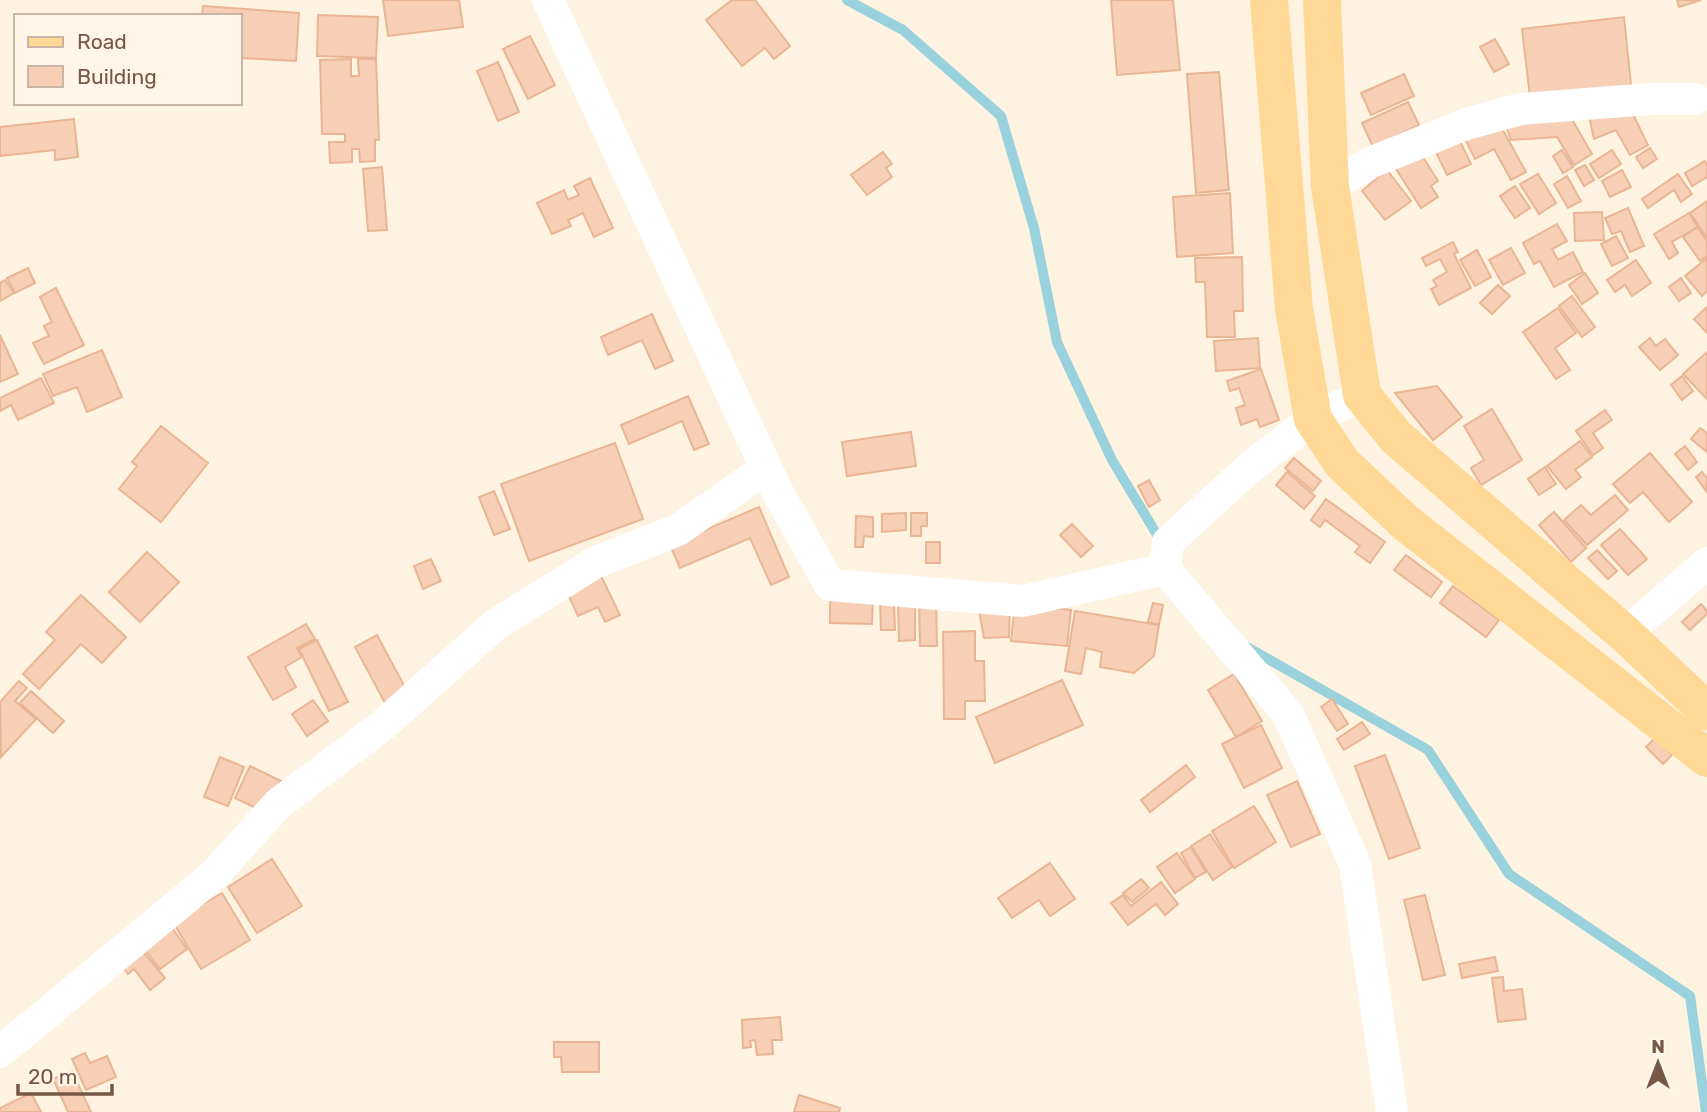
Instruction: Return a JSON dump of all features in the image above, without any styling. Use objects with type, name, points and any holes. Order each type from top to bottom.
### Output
[{"type":"main road","points":[[1269,0],[1294,309],[1313,419],[1342,463],[1406,523],[1707,758]]},
{"type":"main road","points":[[1322,0],[1330,186],[1362,395],[1396,437],[1625,634],[1707,711]]},
{"type":"street","points":[[548,0],[777,491],[830,585],[1023,601],[1165,569]]},
{"type":"street","points":[[1330,186],[1372,162],[1466,124],[1521,109],[1650,99],[1695,99]]},
{"type":"street","points":[[1362,395],[1313,419],[1255,463],[1168,542],[1165,569],[1287,714],[1355,864],[1392,1112]]},
{"type":"street","points":[[0,1052],[214,875],[279,803],[383,725],[495,625],[596,562],[678,530],[766,468]]},
{"type":"street","points":[[1625,634],[1707,563]]},
{"type":"building","points":[[383,0],[459,0],[463,27],[388,36]]},
{"type":"building","points":[[732,0],[755,0],[790,46],[774,59],[765,48],[742,66],[706,20]]},
{"type":"building","points":[[1111,0],[1173,0],[1180,70],[1117,75]]},
{"type":"building","points":[[1677,0],[1701,0],[1679,7]]},
{"type":"building","points":[[203,6],[299,13],[296,61],[242,58],[242,14],[202,14]]},
{"type":"building","points":[[318,15],[378,17],[376,58],[317,56]]},
{"type":"building","points":[[1624,17],[1631,85],[1530,97],[1522,29]]},
{"type":"building","points":[[530,36],[555,85],[528,99],[503,49]]},
{"type":"building","points":[[1495,39],[1509,64],[1494,72],[1480,47]]},
{"type":"building","points":[[351,59],[351,76],[359,76],[358,59],[376,59],[379,140],[375,140],[375,161],[360,162],[359,149],[352,149],[352,162],[330,163],[329,142],[345,142],[345,134],[322,134],[320,60]]},
{"type":"building","points":[[498,62],[519,112],[498,121],[477,71]]},
{"type":"building","points":[[1219,72],[1229,190],[1196,193],[1187,74]]},
{"type":"building","points":[[1404,74],[1414,96],[1371,115],[1361,93]]},
{"type":"building","points":[[1408,102],[1419,125],[1373,147],[1362,123]]},
{"type":"building","points":[[1630,108],[1648,145],[1630,155],[1616,130],[1594,139],[1588,112]]},
{"type":"building","points":[[1570,116],[1592,154],[1574,165],[1557,137],[1511,140],[1503,117]]},
{"type":"building","points":[[74,119],[78,157],[55,160],[55,150],[0,156],[0,127]]},
{"type":"building","points":[[1498,121],[1526,172],[1511,180],[1494,149],[1475,159],[1465,139]]},
{"type":"building","points":[[1458,137],[1471,164],[1447,175],[1434,148]]},
{"type":"building","points":[[1650,148],[1657,159],[1643,168],[1636,157]]},
{"type":"building","points":[[1562,150],[1573,167],[1563,173],[1553,156]]},
{"type":"building","points":[[1612,150],[1621,164],[1599,178],[1590,164]]},
{"type":"building","points":[[883,152],[892,164],[886,168],[892,177],[867,195],[851,175]]},
{"type":"building","points":[[1421,154],[1438,181],[1431,186],[1438,197],[1421,208],[1396,169]]},
{"type":"building","points":[[1705,161],[1707,177],[1692,186],[1685,173]]},
{"type":"building","points":[[1585,165],[1594,180],[1584,186],[1575,170]]},
{"type":"building","points":[[382,167],[387,230],[368,231],[363,169]]},
{"type":"building","points":[[1387,170],[1411,201],[1385,220],[1362,191]]},
{"type":"building","points":[[1622,170],[1631,187],[1610,197],[1602,181]]},
{"type":"building","points":[[1538,174],[1556,203],[1539,214],[1520,184]]},
{"type":"building","points":[[1678,174],[1692,194],[1681,202],[1674,190],[1648,208],[1642,199]]},
{"type":"building","points":[[1567,176],[1581,201],[1568,208],[1554,184]]},
{"type":"building","points":[[590,178],[613,228],[594,237],[583,213],[568,220],[571,226],[552,234],[537,203],[564,190],[568,200],[579,195],[574,186]]},
{"type":"building","points":[[1515,186],[1530,208],[1515,218],[1500,196]]},
{"type":"building","points":[[1230,193],[1233,253],[1177,257],[1173,197]]},
{"type":"building","points":[[1707,201],[1707,238],[1690,213]]},
{"type":"building","points":[[1628,208],[1644,246],[1630,252],[1621,231],[1612,234],[1605,218]]},
{"type":"building","points":[[1602,212],[1604,240],[1575,241],[1574,213]]},
{"type":"building","points":[[1689,213],[1698,227],[1672,242],[1678,253],[1669,259],[1654,234]]},
{"type":"building","points":[[1557,224],[1567,241],[1552,249],[1558,260],[1573,252],[1583,272],[1554,287],[1540,261],[1534,264],[1523,243]]},
{"type":"building","points":[[1697,227],[1707,241],[1707,256],[1700,261],[1683,237]]},
{"type":"building","points":[[1616,236],[1628,258],[1612,266],[1601,244]]},
{"type":"building","points":[[1453,242],[1458,252],[1454,254],[1471,288],[1439,305],[1431,289],[1437,286],[1433,280],[1447,272],[1440,259],[1426,266],[1422,258]]},
{"type":"building","points":[[1511,248],[1525,273],[1503,285],[1489,260]]},
{"type":"building","points":[[1477,250],[1491,277],[1475,286],[1460,260]]},
{"type":"building","points":[[1242,257],[1243,311],[1234,311],[1235,337],[1207,337],[1205,282],[1196,282],[1195,258]]},
{"type":"building","points":[[1707,258],[1707,291],[1702,296],[1685,276]]},
{"type":"building","points":[[1636,260],[1651,283],[1632,296],[1625,285],[1615,292],[1607,280]]},
{"type":"building","points":[[28,268],[35,283],[15,293],[7,278]]},
{"type":"building","points":[[1585,273],[1598,293],[1582,304],[1569,285]]},
{"type":"building","points":[[1681,278],[1691,293],[1679,301],[1669,287]]},
{"type":"building","points":[[5,280],[14,293],[0,301],[0,283]]},
{"type":"building","points":[[1498,285],[1510,296],[1492,314],[1480,303]]},
{"type":"building","points":[[56,288],[84,345],[44,364],[33,343],[49,336],[44,326],[52,322],[40,297]]},
{"type":"building","points":[[1572,296],[1595,327],[1582,337],[1559,306]]},
{"type":"building","points":[[1707,307],[1707,333],[1694,319]]},
{"type":"building","points":[[1558,308],[1576,333],[1555,348],[1570,370],[1556,379],[1523,332]]},
{"type":"building","points":[[652,314],[673,361],[655,369],[642,340],[608,355],[601,337]]},
{"type":"building","points":[[0,335],[18,374],[0,382]]},
{"type":"building","points":[[1258,338],[1260,368],[1216,371],[1214,341]]},
{"type":"building","points":[[1650,338],[1656,346],[1665,339],[1678,355],[1660,370],[1639,347]]},
{"type":"building","points":[[102,350],[122,397],[87,412],[77,387],[53,396],[43,374]]},
{"type":"building","points":[[1707,352],[1707,399],[1683,374]]},
{"type":"building","points":[[1261,369],[1279,420],[1260,427],[1257,419],[1241,425],[1236,408],[1245,405],[1239,388],[1230,391],[1227,381]]},
{"type":"building","points":[[1682,376],[1693,391],[1682,400],[1671,385]]},
{"type":"building","points":[[41,378],[54,403],[18,420],[11,405],[0,411],[0,398]]},
{"type":"building","points":[[1437,386],[1462,417],[1433,440],[1395,393]]},
{"type":"building","points":[[688,396],[709,444],[694,450],[682,421],[629,444],[621,425]]},
{"type":"building","points":[[1492,409],[1522,460],[1481,485],[1471,468],[1484,460],[1464,426]]},
{"type":"building","points":[[1605,410],[1612,420],[1593,433],[1603,448],[1593,455],[1576,431]]},
{"type":"building","points":[[161,426],[208,463],[161,522],[119,489],[137,466],[132,462]]},
{"type":"building","points":[[1700,428],[1707,433],[1707,452],[1691,439]]},
{"type":"building","points":[[911,432],[916,466],[847,476],[842,442]]},
{"type":"building","points":[[1580,441],[1592,457],[1575,470],[1581,477],[1566,489],[1547,466]]},
{"type":"building","points":[[615,443],[643,519],[529,561],[501,484]]},
{"type":"building","points":[[1685,446],[1697,462],[1688,470],[1675,454]]},
{"type":"building","points":[[1650,453],[1692,502],[1669,522],[1643,492],[1630,503],[1613,484]]},
{"type":"building","points":[[1294,458],[1321,481],[1313,491],[1285,468]]},
{"type":"building","points":[[1545,467],[1556,484],[1539,495],[1528,479]]},
{"type":"building","points":[[1287,472],[1315,496],[1304,509],[1276,485]]},
{"type":"building","points":[[1702,472],[1707,478],[1706,491],[1696,477]]},
{"type":"building","points":[[1149,480],[1160,500],[1149,507],[1138,486]]},
{"type":"building","points":[[494,491],[510,529],[494,535],[479,497]]},
{"type":"building","points":[[1615,495],[1628,510],[1587,545],[1564,520],[1581,505],[1591,515]]},
{"type":"building","points":[[1326,499],[1385,542],[1370,563],[1355,552],[1360,546],[1325,520],[1320,527],[1311,520]]},
{"type":"building","points":[[759,507],[789,577],[771,585],[750,538],[680,568],[670,545]]},
{"type":"building","points":[[1554,512],[1586,548],[1571,562],[1539,525]]},
{"type":"building","points":[[906,513],[906,530],[882,532],[882,514]]},
{"type":"building","points":[[911,513],[927,513],[927,526],[921,526],[921,536],[911,536]]},
{"type":"building","points":[[856,516],[873,517],[873,537],[864,536],[863,547],[855,547]]},
{"type":"building","points":[[1072,524],[1093,546],[1081,557],[1060,535]]},
{"type":"building","points":[[1620,529],[1647,559],[1628,575],[1601,545]]},
{"type":"building","points":[[926,542],[940,542],[940,563],[926,563]]},
{"type":"building","points":[[1597,550],[1617,571],[1608,579],[1588,558]]},
{"type":"building","points":[[147,552],[179,582],[140,622],[109,592]]},
{"type":"building","points":[[1406,555],[1442,582],[1431,597],[1394,570]]},
{"type":"building","points":[[431,559],[441,581],[423,589],[414,566]]},
{"type":"building","points":[[601,576],[620,615],[605,622],[598,607],[578,616],[567,592]]},
{"type":"building","points":[[1453,586],[1499,620],[1486,637],[1440,603]]},
{"type":"building","points":[[81,595],[126,637],[102,663],[81,644],[39,689],[23,674],[55,640],[46,632]]},
{"type":"building","points":[[830,597],[873,597],[872,624],[830,623]]},
{"type":"building","points":[[919,598],[936,598],[937,646],[920,646]]},
{"type":"building","points":[[880,602],[894,602],[895,630],[881,630]]},
{"type":"building","points":[[1153,603],[1163,605],[1159,625],[1148,622]]},
{"type":"building","points":[[898,604],[915,604],[915,640],[899,641]]},
{"type":"building","points":[[978,604],[1010,605],[1009,637],[984,638]]},
{"type":"building","points":[[1015,604],[1071,610],[1067,646],[1011,641]]},
{"type":"building","points":[[1701,604],[1707,614],[1690,630],[1682,622]]},
{"type":"building","points":[[1075,611],[1159,625],[1154,656],[1134,673],[1100,667],[1102,652],[1086,648],[1081,674],[1065,671]]},
{"type":"building","points":[[306,624],[315,639],[297,648],[302,657],[285,667],[296,687],[273,700],[248,657]]},
{"type":"building","points":[[975,631],[975,661],[984,661],[985,701],[965,701],[965,719],[944,719],[943,632]]},
{"type":"building","points":[[377,635],[408,693],[386,705],[355,647]]},
{"type":"building","points":[[317,640],[348,702],[329,711],[299,649]]},
{"type":"building","points":[[1234,674],[1262,721],[1236,737],[1208,690]]},
{"type":"building","points":[[1062,680],[1083,725],[995,763],[976,717]]},
{"type":"building","points":[[19,681],[27,688],[15,701],[36,719],[1,757],[0,702]]},
{"type":"building","points":[[31,691],[64,721],[53,733],[20,703]]},
{"type":"building","points":[[1332,699],[1348,724],[1337,731],[1321,707]]},
{"type":"building","points":[[313,700],[328,721],[307,736],[292,714]]},
{"type":"building","points":[[1362,722],[1370,734],[1344,750],[1337,739]]},
{"type":"building","points":[[1261,725],[1282,768],[1244,788],[1222,744]]},
{"type":"building","points":[[1655,738],[1672,755],[1663,764],[1646,747]]},
{"type":"building","points":[[1385,755],[1420,848],[1389,859],[1355,766]]},
{"type":"building","points":[[220,757],[244,767],[228,806],[204,797]]},
{"type":"building","points":[[1186,765],[1195,777],[1150,812],[1141,800]]},
{"type":"building","points":[[250,766],[281,781],[266,813],[235,798]]},
{"type":"building","points":[[1297,781],[1320,834],[1291,847],[1267,795]]},
{"type":"building","points":[[1254,806],[1276,842],[1234,868],[1212,831]]},
{"type":"building","points":[[1210,834],[1232,867],[1213,880],[1191,846]]},
{"type":"building","points":[[1191,847],[1206,872],[1195,878],[1181,853]]},
{"type":"building","points":[[1177,853],[1195,879],[1175,893],[1157,867]]},
{"type":"building","points":[[272,859],[302,906],[257,933],[228,887]]},
{"type":"building","points":[[1050,863],[1075,899],[1050,916],[1039,900],[1012,918],[998,898]]},
{"type":"building","points":[[1141,879],[1149,888],[1132,902],[1123,893]]},
{"type":"building","points":[[1161,882],[1178,904],[1165,915],[1156,904],[1128,925],[1111,903],[1123,895],[1131,906]]},
{"type":"building","points":[[222,893],[250,940],[201,969],[173,922]]},
{"type":"building","points":[[1425,895],[1445,975],[1423,980],[1404,900]]},
{"type":"building","points":[[170,925],[187,949],[160,969],[142,946]]},
{"type":"building","points":[[140,948],[165,978],[150,990],[134,969],[128,974],[121,964]]},
{"type":"building","points":[[1495,957],[1498,971],[1462,978],[1459,964]]},
{"type":"building","points":[[1503,977],[1504,991],[1522,989],[1526,1019],[1498,1022],[1492,978]]},
{"type":"building","points":[[780,1017],[782,1040],[772,1040],[773,1054],[757,1055],[755,1040],[750,1041],[751,1047],[743,1048],[742,1020]]},
{"type":"building","points":[[554,1042],[599,1042],[599,1072],[562,1072],[561,1057],[554,1057]]},
{"type":"building","points":[[85,1053],[90,1063],[107,1056],[116,1077],[86,1090],[72,1059]]},
{"type":"building","points":[[72,1071],[91,1112],[68,1112],[53,1079]]},
{"type":"building","points":[[31,1093],[41,1112],[0,1112],[0,1108]]},
{"type":"building","points":[[799,1095],[840,1108],[839,1112],[794,1112]]},
{"type":"waterway","points":[[847,0],[903,30],[1001,116],[1034,228],[1057,342],[1112,460],[1162,543]]},
{"type":"waterway","points":[[1247,647],[1428,750],[1509,874],[1690,996],[1706,1112]]}]
